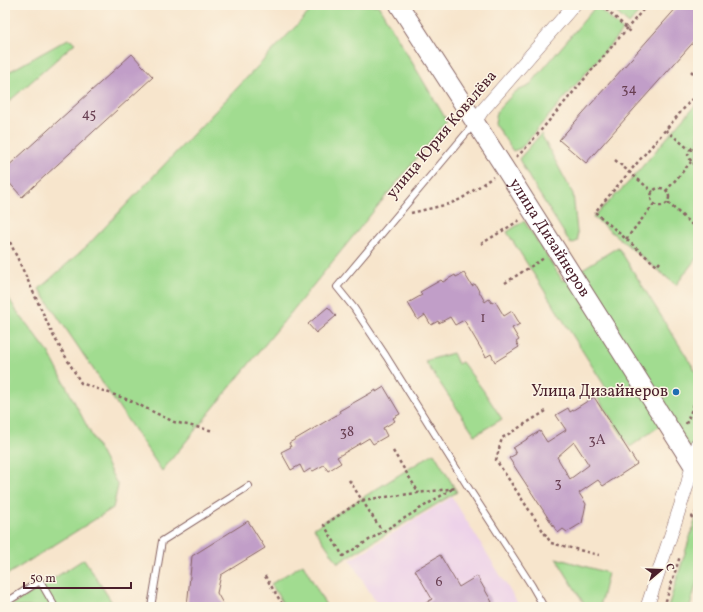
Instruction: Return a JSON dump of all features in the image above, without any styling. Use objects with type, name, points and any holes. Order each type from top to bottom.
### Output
[{"type":"street","name":"улица Дизайнеров","points":[[399,5],[695,468]]},
{"type":"street","name":"улица Юрия Ковалёва","points":[[475,122],[482,111],[574,5]]},
{"type":"street","points":[[647,607],[687,486],[695,468],[697,444]]},
{"type":"lane","name":"улица Юрия Ковалёва","points":[[468,486],[382,350],[354,308],[337,287],[475,122]]},
{"type":"lane","points":[[151,607],[162,541],[249,486]]},
{"type":"lane","points":[[468,486],[544,607]]},
{"type":"lane","points":[[5,603],[40,581],[56,607]]},
{"type":"path","points":[[602,5],[632,34]]},
{"type":"path","points":[[514,159],[524,150],[647,5]]},
{"type":"path","points":[[691,71],[698,78]]},
{"type":"path","points":[[660,262],[657,266],[595,212],[698,92]]},
{"type":"path","points":[[666,130],[690,150]]},
{"type":"path","points":[[690,150],[698,147]]},
{"type":"path","points":[[690,150],[688,155],[691,162]]},
{"type":"path","points":[[615,160],[653,192]]},
{"type":"path","points":[[691,162],[698,164]]},
{"type":"path","points":[[666,191],[691,162]]},
{"type":"path","points":[[396,217],[449,204],[461,199],[493,177]]},
{"type":"path","points":[[660,188],[666,191],[670,197],[668,203],[663,206],[654,204],[651,199],[653,192],[660,188]]},
{"type":"path","points":[[668,203],[698,230],[696,234],[698,236]]},
{"type":"path","points":[[626,239],[654,204]]},
{"type":"path","points":[[481,244],[520,220]]},
{"type":"path","points":[[10,242],[54,337],[81,383],[129,400],[174,422],[214,431]]},
{"type":"path","points":[[505,283],[544,258]]},
{"type":"path","points":[[684,426],[698,394]]},
{"type":"path","points":[[546,411],[502,438],[496,460],[551,543],[599,555]]},
{"type":"path","points":[[393,451],[419,492]]},
{"type":"path","points":[[349,480],[382,531]]},
{"type":"path","points":[[452,488],[343,556],[324,525],[362,500],[419,492],[468,486]]},
{"type":"path","points":[[691,518],[698,510]]},
{"type":"path","points":[[664,607],[680,555]]},
{"type":"path","points":[[265,576],[284,607]]},
{"type":"shaded area","points":[[452,497],[520,607],[379,607],[350,560]]},
{"type":"green space","points":[[316,5],[378,5],[447,121],[162,471],[39,289],[87,246]]},
{"type":"green space","points":[[608,5],[645,5],[629,24]]},
{"type":"green space","points":[[596,6],[623,30],[521,148],[513,151],[495,124],[497,111],[515,92],[529,86]]},
{"type":"green space","points":[[68,39],[75,43],[5,105],[5,74]]},
{"type":"green space","points":[[698,102],[698,256],[676,285],[593,217],[628,183]]},
{"type":"green space","points":[[541,134],[573,194],[578,241],[571,244],[519,159]]},
{"type":"green space","points":[[524,221],[563,281],[618,247],[698,375],[698,461],[671,418],[630,447],[595,394],[606,388],[507,232]]},
{"type":"green space","points":[[5,292],[16,310],[49,353],[118,486],[113,508],[5,576]]},
{"type":"green space","points":[[453,353],[458,364],[462,362],[502,419],[475,435],[425,361]]},
{"type":"green space","points":[[434,453],[457,492],[338,563],[314,528]]},
{"type":"green space","points":[[698,516],[698,578],[690,607],[668,607],[696,518]]},
{"type":"green space","points":[[556,558],[608,573],[600,607],[586,607]]},
{"type":"green space","points":[[84,559],[115,607],[9,607]]},
{"type":"green space","points":[[303,564],[327,607],[285,607],[271,584]]},
{"type":"building","points":[[679,5],[698,5],[698,37],[586,163],[559,140]]},
{"type":"building","points":[[132,54],[153,77],[22,197],[5,178],[5,169]]},
{"type":"building","points":[[464,273],[472,286],[475,284],[485,302],[489,299],[492,303],[495,301],[504,316],[512,311],[520,324],[512,328],[519,340],[516,342],[519,347],[495,362],[491,354],[486,357],[464,320],[455,325],[450,317],[439,323],[438,321],[431,325],[425,315],[418,320],[408,303],[422,295],[420,292],[441,280],[443,282],[455,275],[456,277]]},
{"type":"building","points":[[328,307],[336,316],[316,333],[308,324]]},
{"type":"building","points":[[384,387],[400,414],[393,418],[395,421],[383,428],[387,436],[373,444],[369,438],[337,457],[341,463],[328,471],[324,465],[313,471],[310,469],[304,473],[300,465],[291,470],[281,452],[291,447],[289,443],[340,413],[339,411]]},
{"type":"building","points":[[594,397],[637,464],[603,486],[598,480],[579,493],[586,504],[582,523],[567,532],[563,529],[558,533],[509,458],[516,454],[513,448],[540,431],[547,442],[566,430],[556,415],[568,408],[570,412]],"holes":[[[574,442],[589,465],[570,479],[557,457]]]},
{"type":"building","points":[[248,521],[265,548],[221,575],[217,593],[225,607],[187,607],[192,556]]},
{"type":"building","points":[[440,555],[459,587],[477,576],[492,602],[484,607],[420,607],[432,599],[415,570]]},
{"type":"place","name":"Улица Дизайнеров","points":[[676,392]]}]
